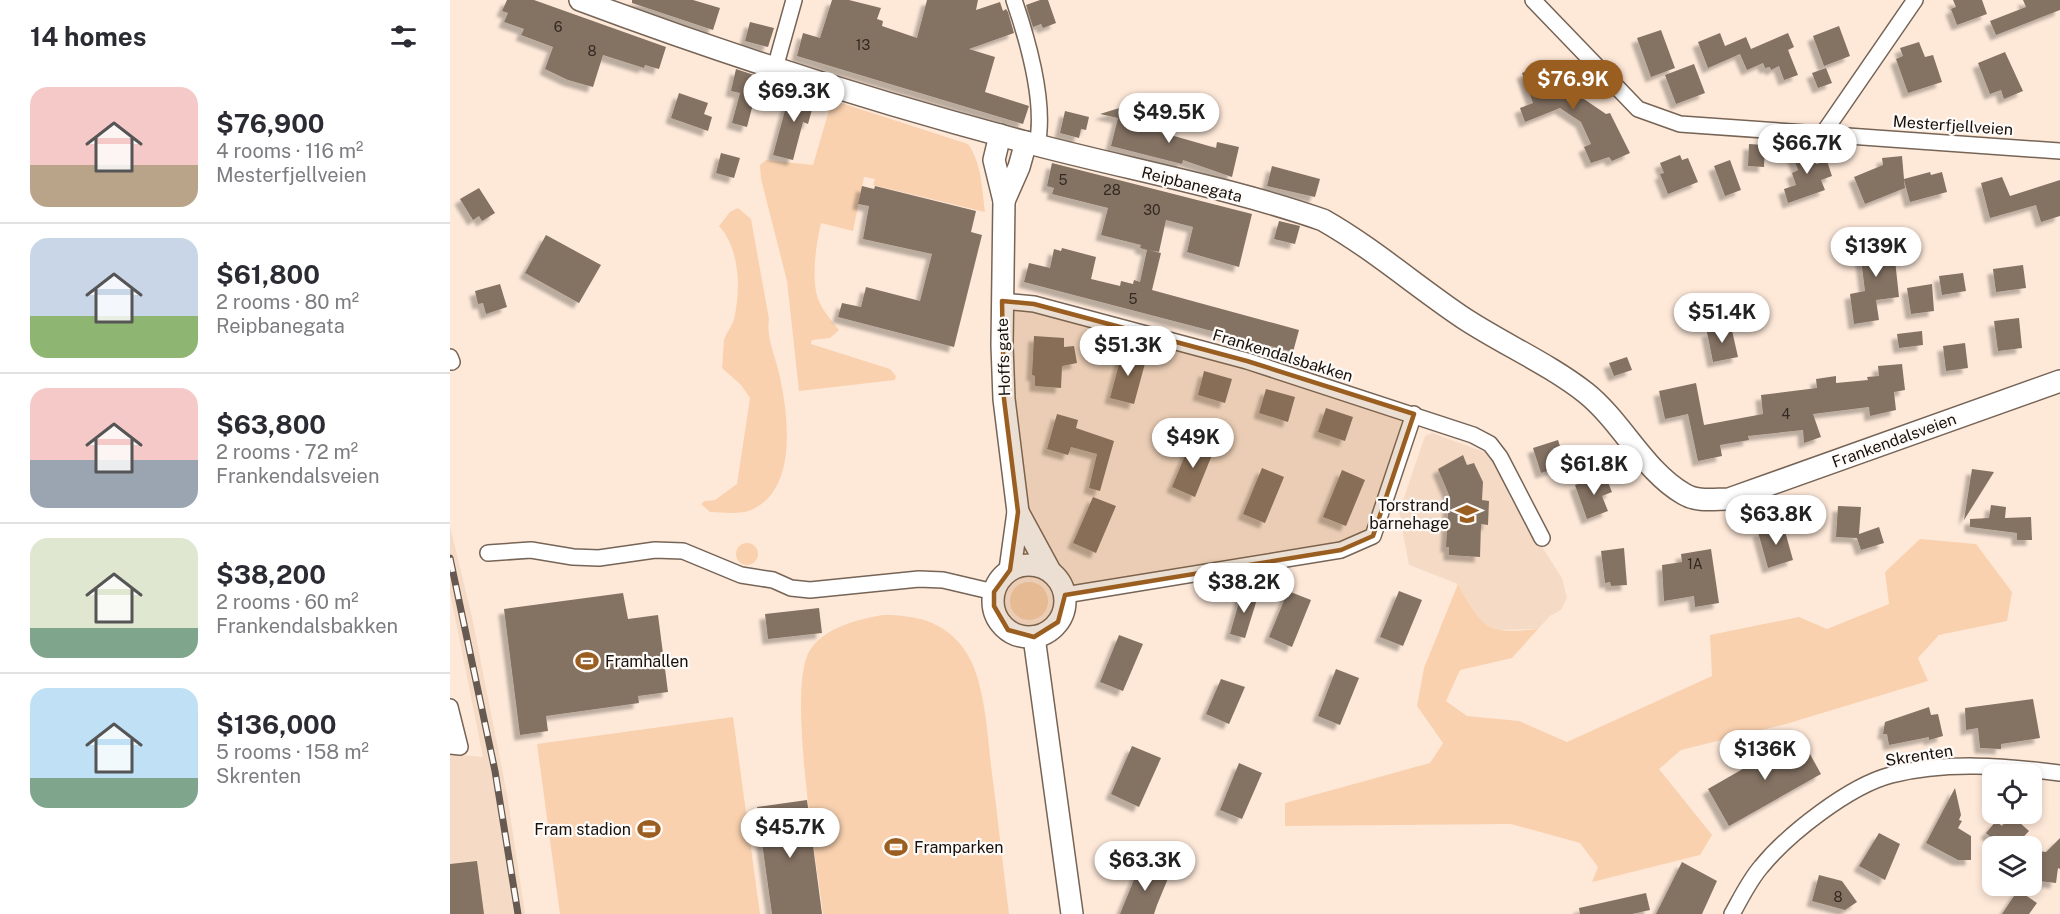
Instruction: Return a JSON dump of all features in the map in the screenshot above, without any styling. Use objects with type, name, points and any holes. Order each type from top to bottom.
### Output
[{"type":"main road","name":"Reipbanegata","points":[[580,0],[775,68],[1000,135],[1323,220],[1359,240],[1465,319],[1587,394],[1612,419],[1668,484],[1686,496],[1704,500],[1729,499]]},
{"type":"main road","name":"Hoffs gate","points":[[1000,135],[994,160],[1004,201],[1002,301],[1004,399],[1017,512],[1010,570]]},
{"type":"main road","name":"Hoffs gate","points":[[1004,201],[1031,144]]},
{"type":"main road","name":"Frankendalsveien","points":[[1729,499],[2060,381]]},
{"type":"main road","name":"Hoffs gate","points":[[1017,512],[1050,571]]},
{"type":"main road","points":[[1023,566],[1037,566],[1050,571],[1060,582],[1065,595],[1064,609],[1058,622],[1048,632],[1034,636],[1020,636],[1008,630],[998,619],[994,606],[994,592],[1000,579],[1010,570],[1023,566]]},
{"type":"main road","points":[[1034,636],[1072,914]]},
{"type":"street","points":[[775,68],[794,0]]},
{"type":"street","points":[[1014,0],[1022,21],[1041,116],[1031,144]]},
{"type":"street","name":"Mesterfjellveien","points":[[1533,0],[1638,109],[1680,124],[2060,151]]},
{"type":"street","points":[[1822,135],[1915,0]]},
{"type":"street","name":"Frankendalsbakken","points":[[1002,301],[1034,304],[1237,358],[1414,414],[1490,444],[1500,457],[1542,538]]},
{"type":"street","points":[[1065,595],[1341,550],[1373,536],[1414,414]]},
{"type":"street","points":[[488,553],[531,550],[573,557],[599,558],[655,550],[683,551],[741,575],[773,580],[791,588],[810,590],[919,579],[943,580],[994,592]]},
{"type":"street","points":[[450,706],[455,747]]},
{"type":"street","name":"Skrenten","points":[[1732,914],[1760,868],[1784,843],[1821,813],[1871,783],[1913,771],[1964,766],[2060,773]]},
{"type":"highlighted area","points":[[1002,301],[1034,304],[1247,361],[1414,414],[1373,536],[1341,550],[1065,595],[1058,622],[1034,637],[1008,630],[994,606],[994,592],[1010,570],[1018,512],[1004,399]]},
{"type":"shaded area","points":[[832,100],[968,144],[979,168],[985,212],[873,185],[875,179],[864,177],[853,231],[821,223],[815,261],[816,290],[822,307],[839,330],[830,338],[812,340],[811,344],[890,369],[896,376],[895,380],[799,391],[787,281],[761,179],[760,165],[766,160],[813,165]]},
{"type":"shaded area","points":[[738,208],[751,219],[769,319],[770,339],[785,408],[786,449],[777,486],[766,500],[747,512],[710,512],[701,504],[715,500],[737,484],[750,398],[741,385],[722,368],[724,340],[734,319],[738,283],[731,246],[719,226],[730,212]]},
{"type":"shaded area","points":[[1432,433],[1493,455],[1510,497],[1562,578],[1567,598],[1561,610],[1550,616],[1538,629],[1496,630],[1480,622],[1458,584],[1409,565],[1399,512],[1425,436]]},
{"type":"shaded area","points":[[450,526],[472,617],[507,794],[525,914],[450,914],[450,754],[483,757],[450,592]]},
{"type":"shaded area","points":[[1920,539],[1976,544],[2012,592],[2007,621],[1939,635],[1918,658],[1928,681],[1786,724],[1681,750],[1659,769],[1712,835],[1700,855],[1592,882],[1598,867],[1580,843],[1511,824],[1285,826],[1285,803],[1430,763],[1443,743],[1417,706],[1424,668],[1458,584],[1473,610],[1487,625],[1506,631],[1538,629],[1512,658],[1460,670],[1446,701],[1467,716],[1519,721],[1567,742],[1712,676],[1710,635],[1799,617],[1827,629],[1889,604],[1885,572]]},
{"type":"shaded area","points":[[747,543],[755,546],[758,554],[755,562],[747,565],[739,562],[736,554],[739,546]]},
{"type":"shaded area","points":[[1029,582],[1042,588],[1048,601],[1042,614],[1029,620],[1016,614],[1010,601],[1016,588]]},
{"type":"shaded area","points":[[883,615],[918,618],[938,626],[956,640],[971,661],[977,676],[984,709],[1009,914],[823,914],[805,777],[801,700],[803,670],[810,650],[824,635],[843,625]]},
{"type":"shaded area","name":"Fram stadion","points":[[733,717],[760,914],[560,914],[537,744]]},
{"type":"building","points":[[507,0],[534,0],[666,47],[659,69],[645,65],[644,68],[603,55],[593,87],[568,80],[545,69],[553,47],[521,35],[524,29],[504,22],[508,13],[502,11]]},
{"type":"building","points":[[632,0],[693,0],[720,8],[713,30],[632,3]]},
{"type":"building","points":[[832,0],[849,0],[881,8],[877,19],[883,21],[882,26],[917,38],[927,0],[978,0],[976,10],[1000,2],[1003,11],[1006,9],[1008,12],[1014,33],[969,49],[995,57],[985,92],[1029,106],[1023,124],[797,56],[803,33],[820,38]]},
{"type":"building","points":[[1048,0],[1056,23],[1043,28],[1041,24],[1033,27],[1026,5]]},
{"type":"building","points":[[1953,0],[1982,0],[1987,14],[1957,25],[1951,9],[1956,7]]},
{"type":"building","points":[[2023,0],[2060,0],[2060,10],[1996,35],[1990,21],[2026,7]]},
{"type":"building","points":[[750,22],[774,28],[768,47],[745,41]]},
{"type":"building","points":[[1839,26],[1850,56],[1824,66],[1813,36]]},
{"type":"building","points":[[1661,30],[1675,68],[1651,77],[1637,38]]},
{"type":"building","points":[[1720,33],[1725,46],[1746,37],[1751,49],[1788,33],[1794,47],[1788,50],[1798,75],[1784,80],[1779,66],[1771,70],[1770,67],[1765,68],[1763,63],[1747,70],[1740,54],[1708,68],[1698,42]]},
{"type":"building","points":[[1919,42],[1925,57],[1933,55],[1942,82],[1908,93],[1896,59],[1903,56],[1900,48]]},
{"type":"building","points":[[2005,52],[2023,91],[2004,99],[2001,90],[1990,94],[1978,63]]},
{"type":"building","points":[[1549,62],[1553,71],[1566,66],[1578,95],[1606,114],[1610,113],[1630,153],[1612,161],[1609,157],[1591,163],[1584,147],[1591,144],[1581,122],[1560,108],[1525,122],[1520,108],[1533,103],[1522,73]]},
{"type":"building","points":[[1694,64],[1705,93],[1676,104],[1665,75]]},
{"type":"building","points":[[1826,68],[1832,83],[1818,88],[1812,73]]},
{"type":"building","points":[[736,69],[760,77],[747,127],[732,123],[740,93],[731,91]]},
{"type":"building","points":[[791,88],[816,95],[808,124],[803,122],[793,160],[773,155]]},
{"type":"building","points":[[679,93],[708,103],[704,114],[712,117],[708,131],[671,118]]},
{"type":"building","points":[[1135,105],[1140,119],[1139,126],[1216,148],[1217,142],[1239,147],[1232,177],[1183,160],[1182,164],[1111,146],[1118,118],[1100,114]]},
{"type":"building","points":[[1065,111],[1089,117],[1086,130],[1081,129],[1079,138],[1060,133]]},
{"type":"building","points":[[1749,144],[1765,145],[1764,167],[1748,166]]},
{"type":"building","points":[[1809,145],[1816,164],[1827,161],[1832,176],[1821,180],[1825,190],[1788,203],[1784,189],[1796,185],[1792,173],[1798,170],[1791,152]]},
{"type":"building","points":[[721,153],[740,158],[734,178],[716,173]]},
{"type":"building","points":[[1680,155],[1682,160],[1688,158],[1698,182],[1668,194],[1660,174],[1664,173],[1660,163]]},
{"type":"building","points":[[1902,156],[1904,179],[1930,172],[1931,175],[1942,172],[1947,192],[1910,202],[1904,180],[1905,188],[1865,204],[1854,177],[1883,165],[1882,158]]},
{"type":"building","points":[[1730,160],[1741,190],[1725,196],[1714,166]]},
{"type":"building","points":[[1052,163],[1252,214],[1239,267],[1187,252],[1193,227],[1166,220],[1159,252],[1148,250],[1161,253],[1152,290],[1299,330],[1293,352],[1024,282],[1029,263],[1050,268],[1054,249],[1061,251],[1062,248],[1096,257],[1091,279],[1120,286],[1121,281],[1133,284],[1134,280],[1140,282],[1147,250],[1140,248],[1141,245],[1101,235],[1108,208],[1052,194],[1054,188],[1047,186]]},
{"type":"building","points":[[1272,166],[1320,179],[1315,197],[1267,186]]},
{"type":"building","points":[[2002,177],[2010,196],[2060,180],[2060,216],[2041,222],[2036,205],[1990,218],[1981,183]]},
{"type":"building","points":[[862,186],[874,189],[875,186],[976,211],[971,232],[982,235],[954,347],[838,317],[842,303],[861,307],[866,287],[920,301],[932,254],[863,239],[869,206],[858,204]]},
{"type":"building","points":[[479,188],[495,213],[482,221],[479,216],[473,220],[460,199]]},
{"type":"building","points":[[1279,221],[1300,226],[1295,244],[1274,239]]},
{"type":"building","points":[[1892,232],[1899,297],[1876,300],[1879,320],[1854,324],[1850,294],[1865,291],[1860,251],[1870,250],[1868,235]]},
{"type":"building","points":[[546,235],[601,265],[579,303],[525,273]]},
{"type":"building","points":[[2023,265],[2026,288],[1996,292],[1993,269]]},
{"type":"building","points":[[1963,273],[1966,291],[1942,295],[1939,276]]},
{"type":"building","points":[[500,284],[507,307],[486,314],[483,303],[478,304],[475,291]]},
{"type":"building","points":[[1932,284],[1934,311],[1911,314],[1907,288]]},
{"type":"building","points":[[2019,318],[2022,348],[1998,351],[1994,321]]},
{"type":"building","points":[[1731,326],[1738,357],[1713,362],[1707,332]]},
{"type":"building","points":[[1922,331],[1923,345],[1899,348],[1897,334]]},
{"type":"building","points":[[1034,336],[1064,338],[1064,347],[1074,346],[1077,363],[1062,366],[1061,388],[1035,386],[1035,376],[1032,375]]},
{"type":"building","points":[[1965,343],[1968,368],[1946,371],[1943,346]]},
{"type":"building","points":[[1123,349],[1147,356],[1134,404],[1110,398]]},
{"type":"building","points":[[1627,357],[1632,370],[1614,376],[1609,363]]},
{"type":"building","points":[[1902,364],[1905,390],[1894,392],[1896,410],[1870,416],[1869,407],[1813,414],[1821,437],[1804,443],[1803,430],[1748,436],[1749,440],[1720,445],[1722,456],[1698,461],[1688,414],[1665,419],[1659,391],[1696,383],[1704,425],[1763,414],[1761,395],[1817,388],[1816,379],[1836,376],[1836,383],[1868,380],[1867,377],[1879,376],[1878,366]]},
{"type":"building","points":[[1204,371],[1232,379],[1225,403],[1198,395]]},
{"type":"building","points":[[1266,389],[1295,397],[1288,422],[1259,413]]},
{"type":"building","points":[[1326,408],[1353,417],[1345,441],[1318,432]]},
{"type":"building","points":[[1057,414],[1078,420],[1076,428],[1114,441],[1100,491],[1089,488],[1097,454],[1071,447],[1068,455],[1047,449]]},
{"type":"building","points":[[1558,440],[1566,465],[1541,473],[1533,448]]},
{"type":"building","points":[[1191,441],[1214,450],[1195,497],[1172,487]]},
{"type":"building","points":[[1463,455],[1467,465],[1474,463],[1483,482],[1482,500],[1489,501],[1488,525],[1481,524],[1480,557],[1449,555],[1449,547],[1446,547],[1449,495],[1438,469]]},
{"type":"building","points":[[1262,468],[1284,477],[1265,523],[1243,514]]},
{"type":"building","points":[[1972,469],[1994,472],[1964,520]]},
{"type":"building","points":[[1342,470],[1365,480],[1346,526],[1323,517]]},
{"type":"building","points":[[1605,475],[1612,492],[1602,496],[1608,511],[1587,519],[1575,485]]},
{"type":"building","points":[[1093,497],[1116,506],[1096,553],[1073,543]]},
{"type":"building","points":[[1991,505],[2006,507],[2005,518],[2031,517],[2032,540],[2017,540],[2017,533],[1970,527],[1970,519],[1989,518]]},
{"type":"building","points":[[1838,506],[1861,507],[1859,534],[1879,527],[1884,543],[1861,550],[1857,538],[1836,537]]},
{"type":"building","points":[[1783,524],[1793,560],[1768,568],[1758,532]]},
{"type":"building","points":[[1624,548],[1627,585],[1611,586],[1610,582],[1605,583],[1601,551]]},
{"type":"building","points":[[1711,549],[1719,603],[1695,607],[1694,596],[1664,601],[1662,565],[1682,562],[1681,554]]},
{"type":"building","points":[[1242,591],[1258,596],[1245,638],[1230,634]]},
{"type":"building","points":[[1288,591],[1311,600],[1292,647],[1269,637]]},
{"type":"building","points":[[1399,591],[1422,600],[1403,646],[1380,637]]},
{"type":"building","name":"Framhallen","points":[[623,593],[628,619],[658,615],[668,692],[638,696],[639,703],[546,716],[548,731],[520,735],[504,609]]},
{"type":"building","points":[[819,608],[822,633],[768,639],[765,614]]},
{"type":"building","points":[[1119,635],[1143,644],[1123,691],[1100,682]]},
{"type":"building","points":[[1336,669],[1359,678],[1340,725],[1318,716]]},
{"type":"building","points":[[1221,679],[1245,687],[1229,724],[1206,714]]},
{"type":"building","points":[[2033,699],[2040,738],[2001,744],[2001,749],[1980,748],[1978,728],[1966,730],[1965,708]]},
{"type":"building","points":[[1929,707],[1931,715],[1938,714],[1943,736],[1889,745],[1887,734],[1883,734],[1885,722]]},
{"type":"building","points":[[1800,736],[1821,774],[1729,826],[1708,789]]},
{"type":"building","points":[[1132,746],[1161,758],[1139,807],[1111,794]]},
{"type":"building","points":[[1239,763],[1262,773],[1242,819],[1220,810]]},
{"type":"building","points":[[1955,788],[1961,815],[1959,820],[1962,821],[1958,828],[1971,836],[1971,860],[1958,860],[1926,843]]},
{"type":"building","points":[[807,800],[822,914],[772,914],[757,807]]},
{"type":"building","points":[[1994,824],[2002,826],[2004,824],[2021,824],[2029,831],[2024,836],[1989,836],[1986,833]]},
{"type":"building","points":[[1879,833],[1900,844],[1885,880],[1859,866]]},
{"type":"building","points":[[2060,838],[2060,869],[2058,868],[2056,883],[2042,881],[2042,851],[2046,852]]},
{"type":"building","points":[[477,861],[484,914],[450,914],[450,864]]},
{"type":"building","points":[[1682,862],[1717,881],[1702,914],[1656,914]]},
{"type":"building","points":[[1140,865],[1169,876],[1154,914],[1120,914]]},
{"type":"building","points":[[1819,875],[1842,881],[1857,902],[1845,910],[1812,901]]},
{"type":"building","points":[[1646,893],[1650,910],[1632,914],[1580,914],[1579,908]]},
{"type":"building","points":[[2014,896],[2027,896],[2037,903],[2029,914],[2002,914]]},
{"type":"railway","points":[[450,558],[495,771],[518,914]]},
{"type":"place","name":"Torstrand barnehage","points":[[1467,514]]},
{"type":"place","name":"Framhallen","points":[[587,661]]},
{"type":"place","name":"Fram stadion","points":[[649,829]]},
{"type":"place","name":"Framparken","points":[[896,847]]}]
